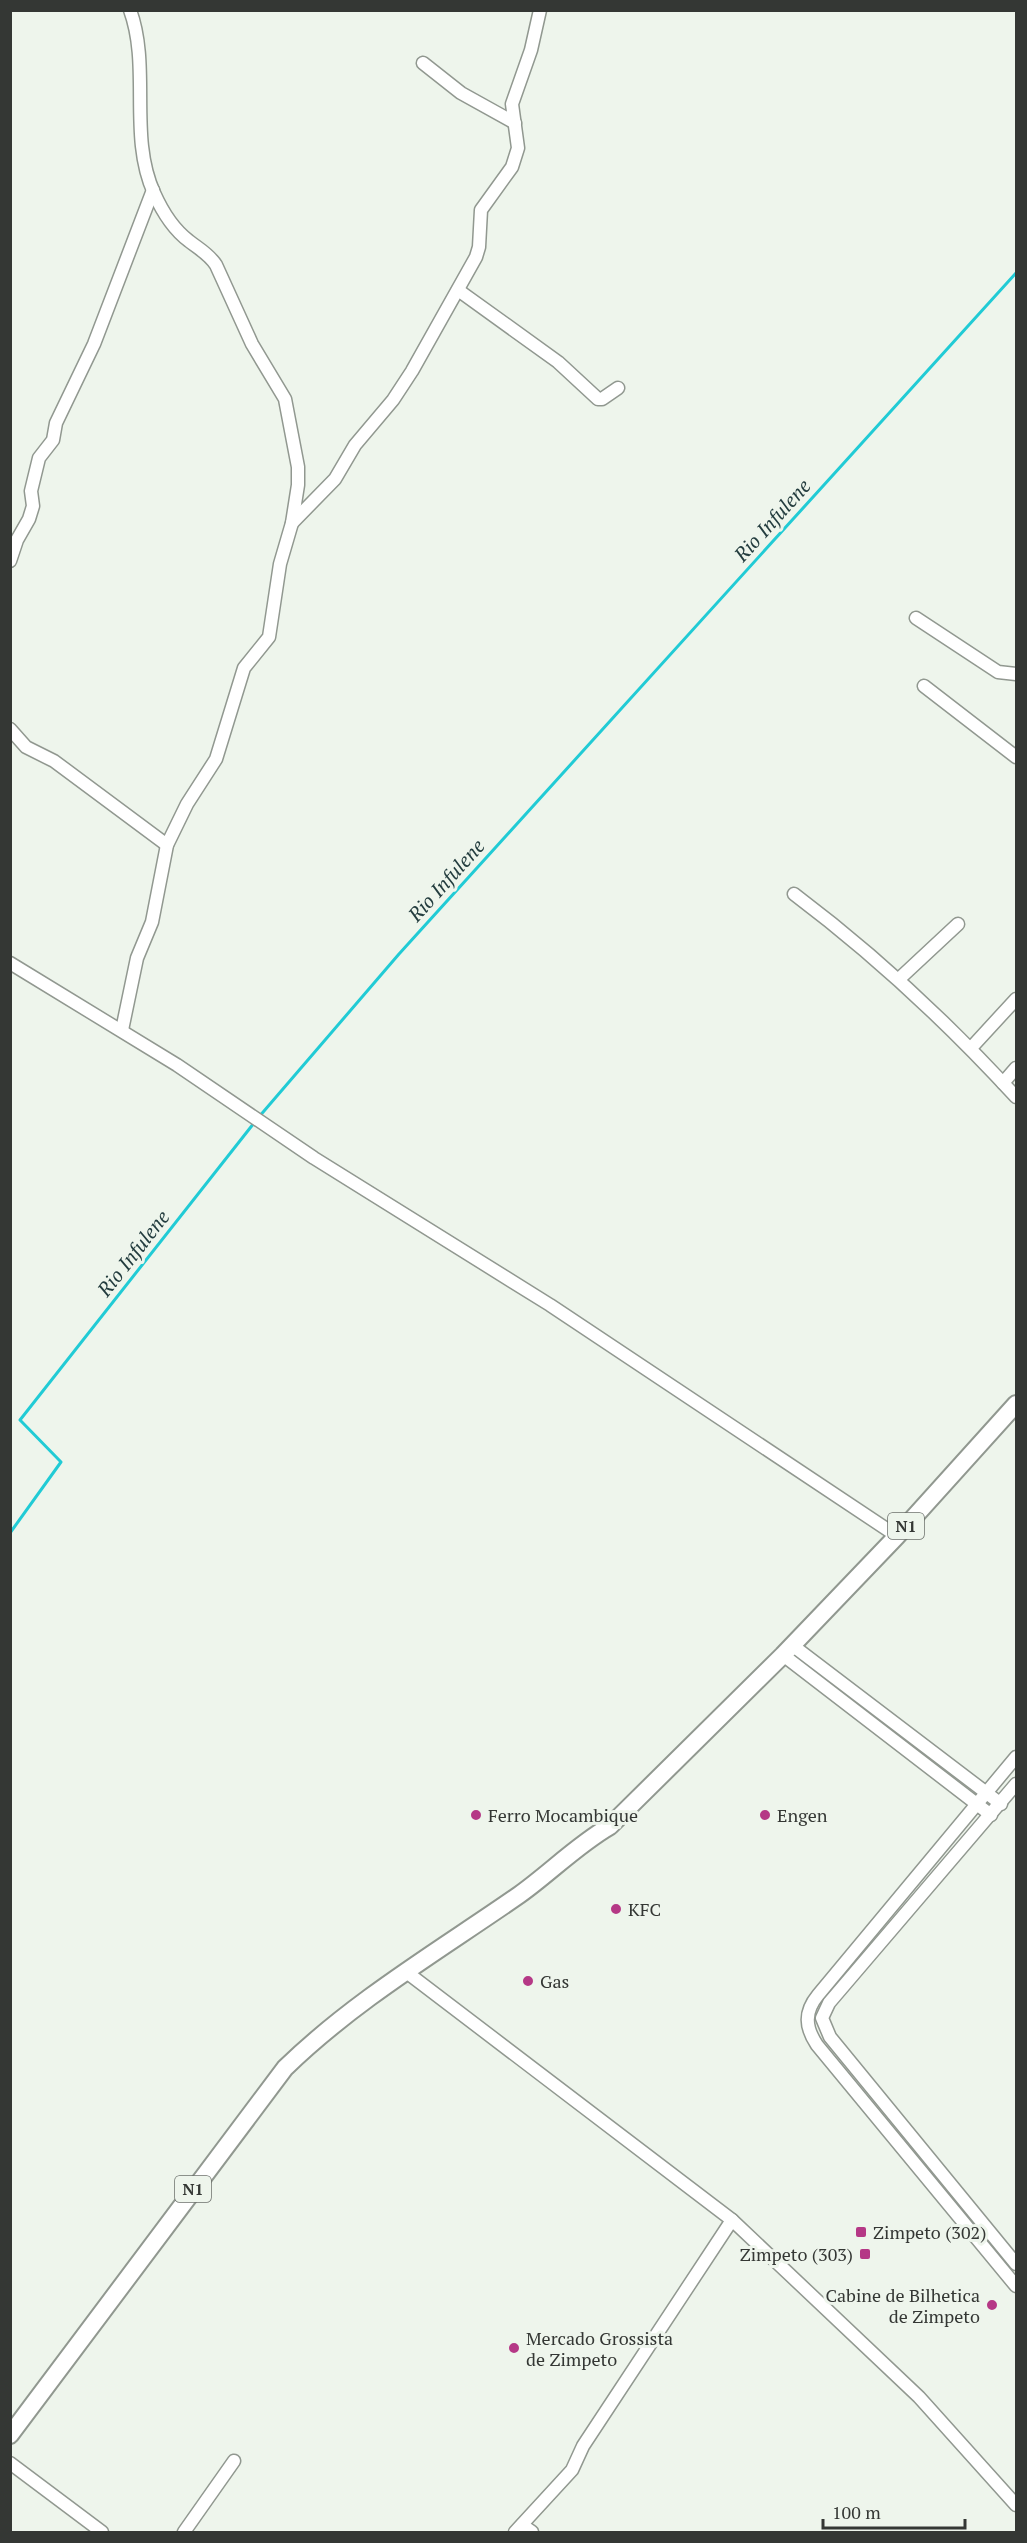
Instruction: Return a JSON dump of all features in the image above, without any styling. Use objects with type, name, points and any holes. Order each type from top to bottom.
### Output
[{"type":"highway","name":"N1","points":[[10,2435],[268,2087],[315,2041],[405,1971],[541,1879],[592,1836],[610,1826],[787,1650],[897,1536],[1017,1404]]},
{"type":"street","points":[[122,1030],[137,958],[152,922],[167,845],[187,804],[216,759],[244,668],[269,637],[280,564],[292,523],[298,467],[285,399],[252,344],[212,258],[173,227],[153,190],[144,156],[137,52],[130,10]]},
{"type":"street","points":[[292,523],[335,479],[355,445],[388,407],[412,371],[458,290],[479,247],[481,210],[515,162],[518,148],[512,104],[523,79],[540,10]]},
{"type":"street","points":[[423,63],[461,93],[515,123]]},
{"type":"street","points":[[10,561],[33,506],[31,490],[39,458],[53,440],[56,423],[94,344],[153,190]]},
{"type":"street","points":[[458,290],[558,362],[597,399],[602,399],[618,388]]},
{"type":"street","points":[[916,618],[998,672],[1017,674]]},
{"type":"street","points":[[924,686],[1017,757]]},
{"type":"street","points":[[10,729],[26,747],[54,761],[167,845]]},
{"type":"street","points":[[794,894],[899,979],[971,1048],[1017,1097]]},
{"type":"street","points":[[899,979],[958,924]]},
{"type":"street","points":[[10,963],[122,1030],[314,1158],[550,1305],[897,1536]]},
{"type":"street","points":[[971,1048],[1017,999]]},
{"type":"street","points":[[1004,1083],[1017,1068]]},
{"type":"street","points":[[787,1650],[1001,1804]]},
{"type":"street","points":[[787,1650],[991,1815]]},
{"type":"street","points":[[1017,1757],[985,1792],[811,2003],[807,2025],[817,2045],[1017,2286]]},
{"type":"street","points":[[1017,1784],[829,2002],[822,2018],[830,2037],[1017,2264]]},
{"type":"street","points":[[405,1971],[732,2220],[922,2400],[1017,2505]]},
{"type":"street","points":[[523,2530],[572,2470],[584,2446],[732,2220]]},
{"type":"street","points":[[184,2532],[234,2461]]},
{"type":"street","points":[[10,2463],[102,2532]]},
{"type":"waterway","name":"Rio Infulene","points":[[258,1118],[399,954],[1016,273]]},
{"type":"waterway","name":"Rio Infulene","points":[[10,1533],[61,1462],[20,1420],[254,1123]]},
{"type":"place","name":"Ferro Mocambique","points":[[476,1815]]},
{"type":"place","name":"Engen","points":[[765,1815]]},
{"type":"place","name":"KFC","points":[[616,1909]]},
{"type":"place","name":"Gas","points":[[528,1981]]},
{"type":"place","name":"Zimpeto (302)","points":[[861,2232]]},
{"type":"place","name":"Zimpeto (303)","points":[[865,2254]]},
{"type":"place","name":"Cabine de Bilhetica de Zimpeto","points":[[992,2305]]},
{"type":"place","name":"Mercado Grossista de Zimpeto","points":[[514,2348]]}]
